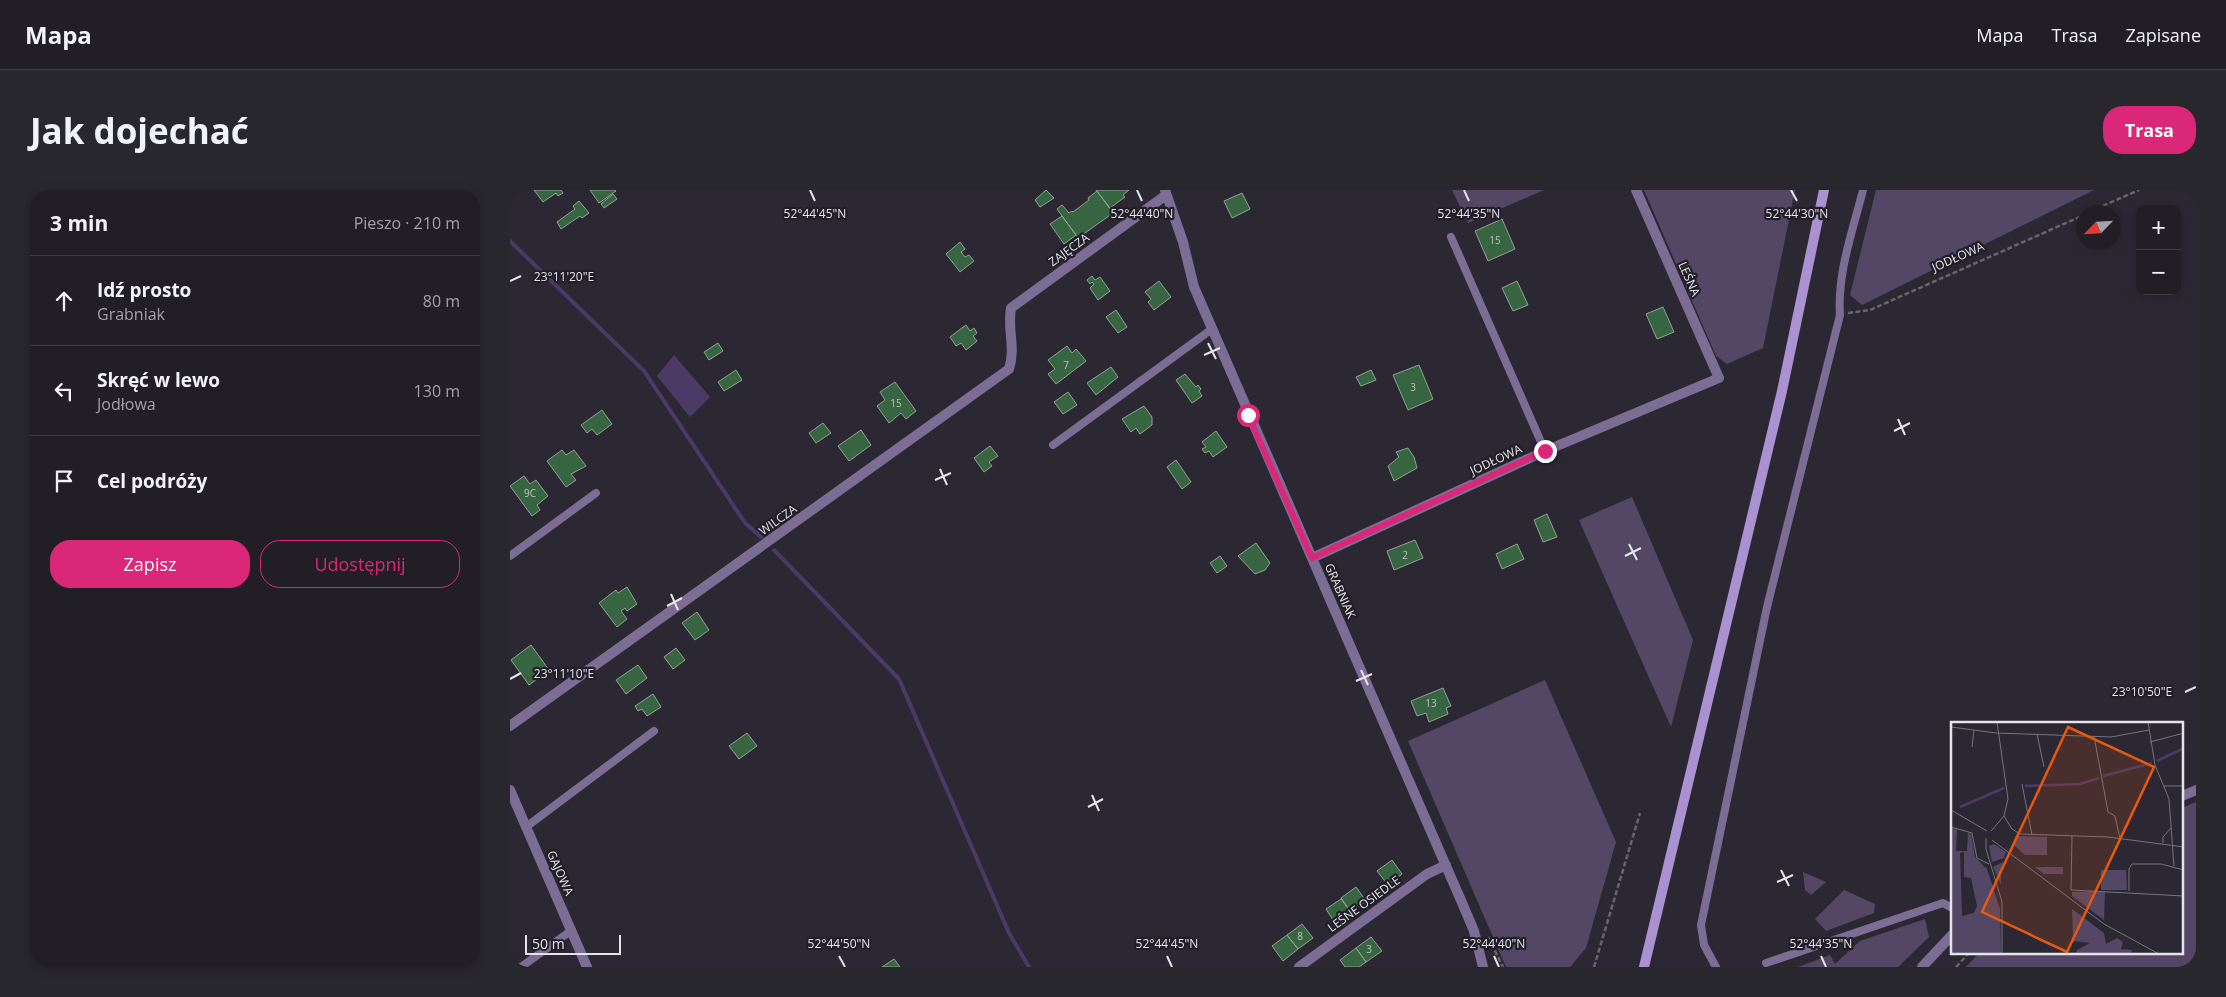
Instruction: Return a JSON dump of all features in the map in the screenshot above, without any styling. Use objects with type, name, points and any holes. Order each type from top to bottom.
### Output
[{"type":"main road","points":[[1644,967],[1782,391],[1824,190]]},
{"type":"street","name":"LEŚNA","points":[[1636,190],[1719,378]]},
{"type":"street","name":"ZAJĘCZA","points":[[1011,308],[1166,192]]},
{"type":"street","name":"GRABNIAK","points":[[1166,192],[1183,242],[1194,287],[1446,865],[1474,932],[1483,967]]},
{"type":"street","name":"WILCZA","points":[[510,726],[1010,369],[1013,356],[1009,326],[1011,308]]},
{"type":"street","name":"JODŁOWA","points":[[1312,558],[1545,451],[1719,378]]},
{"type":"street","name":"GAJOWA","points":[[510,790],[587,967]]},
{"type":"street","points":[[2184,795],[2196,790]]},
{"type":"street","name":"LEŚNE OSIEDLE","points":[[1298,967],[1427,874],[1446,865]]},
{"type":"street","points":[[1922,967],[1951,936]]},
{"type":"lane","points":[[1716,967],[1704,945],[1701,925],[1767,607],[1840,315],[1838,300],[1863,190]]},
{"type":"lane","points":[[1451,237],[1545,451]]},
{"type":"lane","points":[[1052,445],[1212,329]]},
{"type":"lane","points":[[510,556],[596,493]]},
{"type":"lane","points":[[526,827],[654,731]]},
{"type":"lane","points":[[1766,963],[1943,902],[1951,907]]},
{"type":"lane","points":[[521,967],[572,930]]},
{"type":"path","points":[[2105,205],[2140,190]]},
{"type":"path","name":"JODŁOWA","points":[[1840,315],[1870,310],[2076,219]]},
{"type":"path","points":[[1594,967],[1640,813]]},
{"type":"path","points":[[1474,932],[1488,938],[1504,967]]},
{"type":"path","points":[[1956,967],[1968,954]]},
{"type":"shaded area","points":[[1452,190],[1544,190],[1468,223]]},
{"type":"shaded area","points":[[1644,190],[1795,190],[1763,348],[1727,364],[1716,356]]},
{"type":"shaded area","points":[[1876,190],[2094,190],[1862,305],[1850,295]]},
{"type":"shaded area","points":[[674,355],[710,397],[690,417],[657,376]]},
{"type":"shaded area","points":[[1632,497],[1693,640],[1671,727],[1579,520]]},
{"type":"shaded area","points":[[1545,680],[1616,842],[1586,948],[1570,967],[1506,967],[1408,741]]},
{"type":"shaded area","points":[[2196,802],[2196,967],[1966,967],[1978,954],[2184,954],[2184,807]]},
{"type":"shaded area","points":[[1803,872],[1826,882],[1811,895],[1805,890]]},
{"type":"shaded area","points":[[1844,890],[1875,904],[1874,913],[1826,931],[1815,919]]},
{"type":"shaded area","points":[[1925,919],[1929,937],[1898,967],[1798,967],[1830,955],[1835,964],[1860,941]]},
{"type":"building","points":[[534,190],[561,190],[563,193],[558,196],[556,193],[543,202]]},
{"type":"building","points":[[590,190],[615,190],[616,191],[599,203]]},
{"type":"building","points":[[1046,190],[1054,198],[1040,207],[1035,200]]},
{"type":"building","points":[[1096,190],[1129,190],[1123,195],[1125,197],[1110,208]]},
{"type":"building","points":[[1097,191],[1113,213],[1078,238],[1057,209],[1062,205],[1069,213],[1073,212],[1089,200],[1088,198]]},
{"type":"building","points":[[1242,193],[1250,209],[1232,218],[1224,201]]},
{"type":"building","points":[[613,194],[617,199],[604,208],[601,204]]},
{"type":"building","points":[[579,201],[589,213],[582,218],[580,216],[561,229],[557,222],[575,209],[573,206]]},
{"type":"building","points":[[1062,216],[1076,235],[1064,244],[1050,224]]},
{"type":"building","points":[[1502,219],[1515,249],[1488,261],[1475,231]]},
{"type":"building","points":[[960,242],[965,249],[961,252],[965,257],[969,255],[974,261],[960,272],[946,254]]},
{"type":"building","points":[[1092,276],[1095,280],[1100,277],[1110,291],[1098,300],[1090,288],[1094,284],[1092,282],[1090,284],[1087,280]]},
{"type":"building","points":[[1159,281],[1171,297],[1154,310],[1148,302],[1151,299],[1145,292]]},
{"type":"building","points":[[1517,281],[1528,305],[1513,311],[1502,288]]},
{"type":"building","points":[[1663,307],[1674,332],[1657,339],[1646,314]]},
{"type":"building","points":[[1116,310],[1127,327],[1118,333],[1106,317]]},
{"type":"building","points":[[966,325],[970,331],[974,328],[977,333],[973,336],[977,341],[966,350],[961,343],[956,346],[950,337]]},
{"type":"building","points":[[718,343],[723,351],[709,360],[704,352]]},
{"type":"building","points":[[1067,346],[1072,353],[1076,349],[1086,361],[1056,384],[1048,374],[1055,369],[1048,360]]},
{"type":"building","points":[[1419,365],[1433,399],[1408,410],[1393,375]]},
{"type":"building","points":[[1111,367],[1118,377],[1096,395],[1087,383]]},
{"type":"building","points":[[736,370],[742,380],[724,391],[718,382]]},
{"type":"building","points":[[1371,370],[1376,380],[1361,386],[1356,377]]},
{"type":"building","points":[[1185,374],[1196,387],[1198,385],[1201,389],[1199,391],[1202,396],[1192,403],[1176,380]]},
{"type":"building","points":[[895,382],[916,411],[906,419],[901,413],[889,423],[877,406],[885,400],[880,392]]},
{"type":"building","points":[[1068,392],[1077,405],[1063,414],[1054,402]]},
{"type":"building","points":[[1144,406],[1152,417],[1152,425],[1140,434],[1136,428],[1131,432],[1122,419]]},
{"type":"building","points":[[602,410],[612,424],[597,435],[592,429],[587,433],[581,425]]},
{"type":"building","points":[[823,423],[831,433],[816,443],[809,433]]},
{"type":"building","points":[[861,430],[871,445],[849,461],[838,446]]},
{"type":"building","points":[[1216,431],[1227,447],[1213,457],[1209,451],[1205,453],[1202,449],[1206,447],[1202,442]]},
{"type":"building","points":[[990,446],[998,456],[989,462],[992,466],[984,472],[974,458]]},
{"type":"building","points":[[1408,448],[1414,457],[1417,468],[1394,481],[1388,466],[1399,457],[1396,452]]},
{"type":"building","points":[[562,450],[566,455],[574,450],[586,466],[571,474],[576,480],[566,487],[547,461]]},
{"type":"building","points":[[1176,460],[1191,482],[1182,489],[1167,467]]},
{"type":"building","points":[[524,476],[530,484],[536,480],[548,496],[537,505],[540,510],[532,516],[510,486]]},
{"type":"building","points":[[1547,514],[1557,537],[1543,542],[1534,520]]},
{"type":"building","points":[[1415,540],[1423,558],[1394,570],[1387,551]]},
{"type":"building","points":[[1256,543],[1270,563],[1265,570],[1255,574],[1238,556]]},
{"type":"building","points":[[1517,544],[1524,559],[1502,569],[1496,554]]},
{"type":"building","points":[[1220,556],[1227,566],[1217,573],[1210,563]]},
{"type":"building","points":[[627,587],[637,604],[627,611],[625,608],[621,611],[627,619],[617,627],[599,603],[616,590],[618,593]]},
{"type":"building","points":[[697,612],[709,630],[695,640],[682,623]]},
{"type":"building","points":[[531,645],[549,670],[529,685],[511,660]]},
{"type":"building","points":[[676,648],[685,660],[673,669],[664,657]]},
{"type":"building","points":[[638,665],[647,678],[626,694],[616,680]]},
{"type":"building","points":[[1443,688],[1451,706],[1446,708],[1448,714],[1429,722],[1426,713],[1417,716],[1411,701]]},
{"type":"building","points":[[653,694],[661,707],[647,716],[642,709],[638,711],[635,706]]},
{"type":"building","points":[[747,733],[757,746],[739,759],[729,746]]},
{"type":"building","points":[[1392,860],[1402,874],[1388,885],[1377,871]]},
{"type":"building","points":[[1356,887],[1366,901],[1351,912],[1341,898]]},
{"type":"building","points":[[1341,899],[1351,912],[1335,923],[1326,909]]},
{"type":"building","points":[[1302,924],[1313,938],[1298,949],[1287,935]]},
{"type":"building","points":[[1287,935],[1298,949],[1283,961],[1272,946]]},
{"type":"building","points":[[1371,937],[1382,951],[1366,962],[1356,948]]},
{"type":"building","points":[[1356,948],[1366,962],[1359,967],[1345,967],[1340,960]]},
{"type":"building","points":[[894,959],[900,967],[882,967]]},
{"type":"waterway","points":[[510,241],[644,371],[745,523],[761,537]]},
{"type":"waterway","points":[[774,550],[899,679],[1009,933],[1029,967]]},
{"type":"route","points":[[1248,415],[1312,558],[1545,451]]}]
